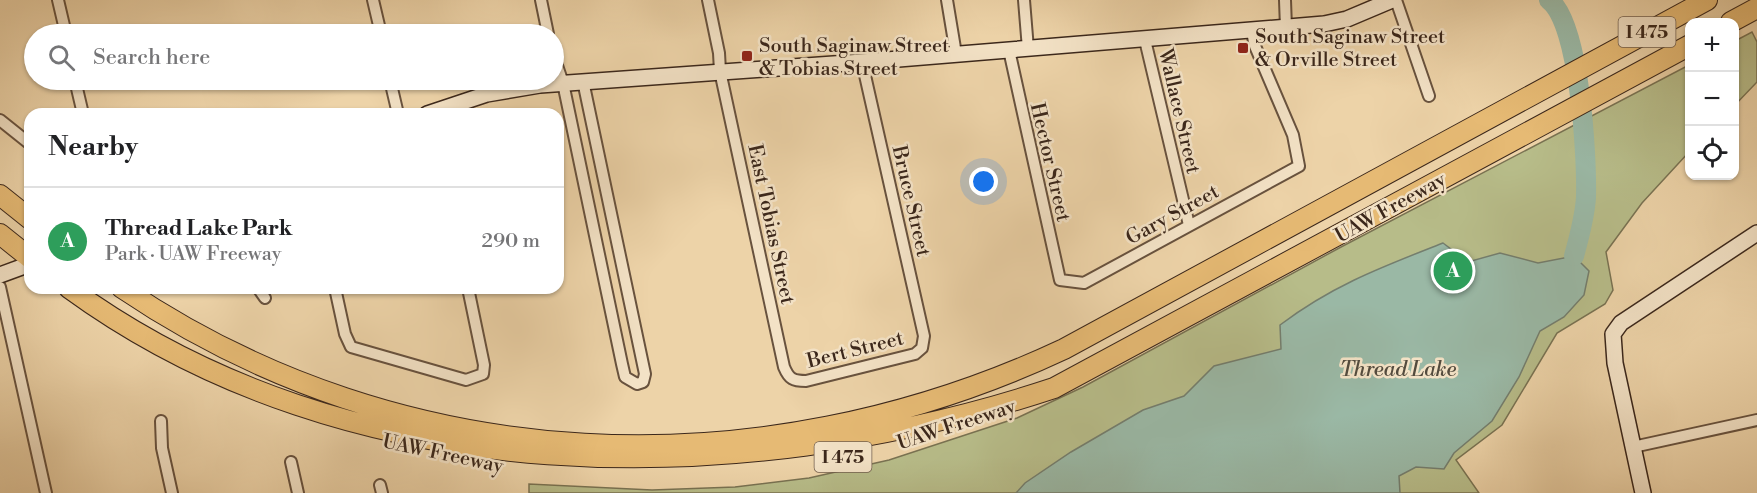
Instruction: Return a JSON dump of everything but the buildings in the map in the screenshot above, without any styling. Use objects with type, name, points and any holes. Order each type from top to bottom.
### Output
[{"type":"highway","name":"UAW Freeway","points":[[132,294],[187,328],[284,375],[370,404],[454,426],[537,440],[637,446],[692,445],[780,436],[833,427],[902,410],[972,388],[1064,349],[1707,0]]},
{"type":"highway","points":[[1738,18],[1757,8]]},
{"type":"highway","name":"UAW Freeway","points":[[784,467],[841,458],[918,439],[985,417],[1054,388],[1685,47]]},
{"type":"highway","points":[[0,195],[24,214]]},
{"type":"highway","points":[[3,237],[24,253]]},
{"type":"highway","name":"UAW Freeway","points":[[78,294],[171,355],[293,412],[435,454],[561,474]]},
{"type":"main road","points":[[564,83],[1252,32],[1347,19],[1394,0]]},
{"type":"main road","points":[[445,108],[487,94],[515,90]]},
{"type":"main road","points":[[1643,493],[1615,363],[1613,334],[1621,323],[1757,233]]},
{"type":"main road","points":[[0,275],[24,266]]},
{"type":"street","points":[[58,0],[64,24]]},
{"type":"street","points":[[373,0],[379,24]]},
{"type":"street","points":[[541,0],[546,24]]},
{"type":"street","name":"East Tobias Street","points":[[708,0],[719,52],[720,71],[784,367],[788,377],[794,381]]},
{"type":"street","points":[[947,0],[956,54]]},
{"type":"street","points":[[1024,0],[1028,49]]},
{"type":"street","points":[[1285,0],[1286,28]]},
{"type":"street","points":[[1394,0],[1429,96]]},
{"type":"street","name":"Gary Street","points":[[1060,280],[1084,283],[1299,166],[1293,135],[1255,46],[1252,32]]},
{"type":"street","name":"Wallace Street","points":[[1145,39],[1189,225]]},
{"type":"street","name":"Hector Street","points":[[1009,50],[1060,280]]},
{"type":"street","name":"Bruce Street","points":[[862,62],[924,336],[922,348]]},
{"type":"street","points":[[564,88],[625,377],[637,384],[643,381],[645,374],[583,81]]},
{"type":"street","points":[[77,90],[82,108]]},
{"type":"street","points":[[392,90],[397,108]]},
{"type":"street","points":[[0,120],[24,139]]},
{"type":"street","points":[[598,254],[617,250]]},
{"type":"street","points":[[0,287],[45,493]]},
{"type":"street","points":[[263,294],[266,298]]},
{"type":"street","points":[[336,294],[345,333],[351,347],[458,379],[471,380],[483,374],[484,358],[469,294]]},
{"type":"street","name":"Bert Street","points":[[794,381],[806,381],[915,354],[922,348]]},
{"type":"street","points":[[1633,447],[1757,420]]},
{"type":"street","points":[[161,421],[162,448],[172,493]]},
{"type":"street","points":[[291,462],[298,493]]},
{"type":"green space","points":[[1752,32],[1757,42],[1757,82],[1739,101],[1739,72],[1739,39]]},
{"type":"green space","points":[[1685,67],[1685,156],[1642,203],[1606,252],[1613,290],[1605,304],[1557,333],[1502,425],[1456,460],[1479,493],[529,493],[529,484],[652,490],[735,487],[809,478],[889,460],[1017,418],[1083,387],[1341,247]]},
{"type":"water","name":"Thread Lake","points":[[1443,243],[1468,262],[1500,253],[1538,263],[1574,256],[1589,271],[1584,295],[1564,317],[1540,331],[1519,377],[1492,421],[1454,453],[1444,469],[1416,467],[1399,476],[1400,493],[1016,493],[1025,483],[1071,452],[1143,410],[1184,396],[1214,366],[1281,349],[1280,325],[1319,299],[1379,269]]},
{"type":"waterway","points":[[1549,0],[1560,13],[1568,35],[1580,92],[1586,197],[1574,256]]},
{"type":"place","name":"South Saginaw Street & Orville Street","points":[[1243,48]]},
{"type":"place","name":"South Saginaw Street & Tobias Street","points":[[747,56]]},
{"type":"place","name":"Thread Lake Park","points":[[1453,271]]}]
